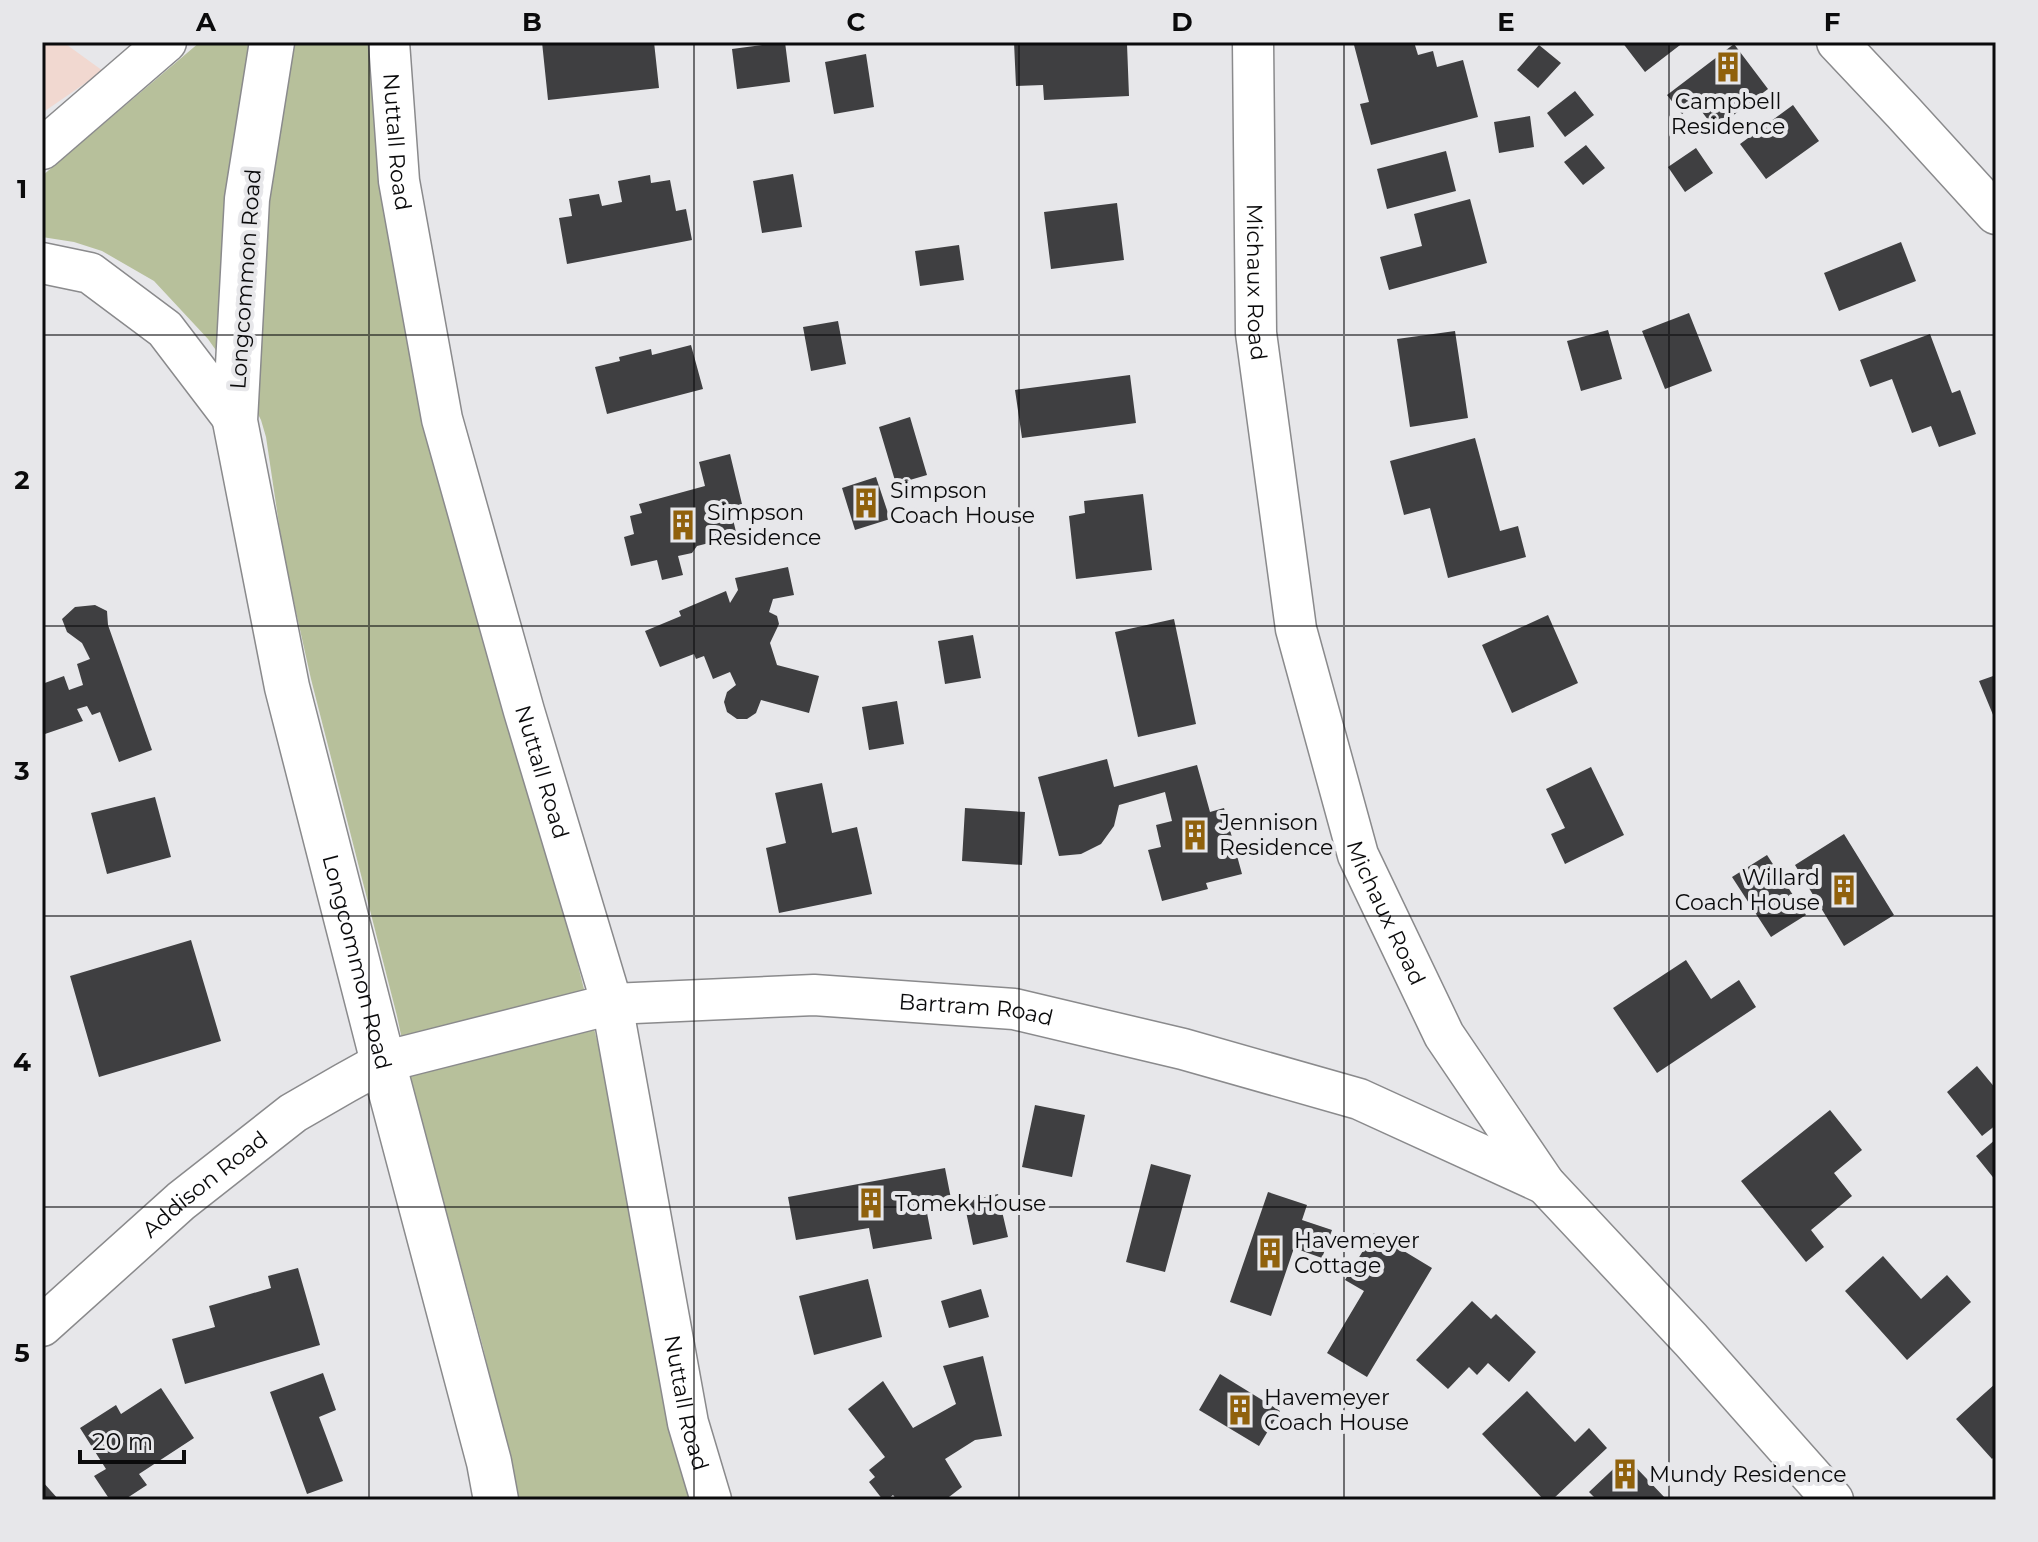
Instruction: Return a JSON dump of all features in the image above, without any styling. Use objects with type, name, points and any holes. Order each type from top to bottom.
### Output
[{"type":"street","points":[[42,149],[166,42]]},
{"type":"street","name":"Longcommon Road","points":[[272,42],[247,199],[235,421],[287,687],[489,1462],[496,1500]]},
{"type":"street","name":"Nuttall Road","points":[[389,42],[399,181],[442,419],[524,711],[612,1004],[688,1423],[711,1500]]},
{"type":"street","name":"Michaux Road","points":[[1253,42],[1256,333],[1296,629],[1358,855],[1444,1035],[1545,1184],[1691,1340],[1833,1500]]},
{"type":"street","points":[[1837,42],[1996,214]]},
{"type":"street","name":"Longcommon Road","points":[[42,263],[90,273],[165,329],[235,421]]},
{"type":"street","name":"Bartram Road","points":[[383,1062],[612,1004],[814,995],[1014,1009],[1183,1049],[1359,1099],[1545,1184]]},
{"type":"street","name":"Addison Road","points":[[42,1326],[181,1201],[293,1113],[383,1062]]},
{"type":"shaded area","points":[[42,42],[63,42],[103,71],[42,113]]},
{"type":"green space","points":[[200,42],[371,42],[564,910],[605,1072],[692,1500],[517,1500],[483,1347],[411,1082],[311,679],[284,558],[261,420],[251,400],[208,339],[154,281],[102,251],[74,242],[42,237],[42,176]]},
{"type":"building","points":[[542,42],[654,42],[659,88],[548,100]]},
{"type":"building","points":[[785,42],[790,82],[737,89],[732,49]]},
{"type":"building","points":[[1014,42],[1127,44],[1129,96],[1044,100],[1043,85],[1016,86]]},
{"type":"building","points":[[1414,42],[1418,55],[1433,51],[1437,67],[1463,60],[1478,117],[1371,145],[1360,104],[1369,102],[1354,45]]},
{"type":"building","points":[[1622,42],[1684,42],[1645,72]]},
{"type":"building","name":"Campbell Residence","points":[[1734,44],[1768,89],[1715,129],[1696,104],[1682,114],[1667,95]]},
{"type":"building","points":[[1539,45],[1561,63],[1538,88],[1517,70]]},
{"type":"building","points":[[866,54],[874,107],[834,114],[825,62]]},
{"type":"building","points":[[1575,91],[1594,115],[1565,137],[1547,113]]},
{"type":"building","points":[[1793,105],[1819,141],[1766,179],[1740,144]]},
{"type":"building","points":[[1530,116],[1534,147],[1499,153],[1494,122]]},
{"type":"building","points":[[1586,145],[1605,168],[1583,185],[1564,162]]},
{"type":"building","points":[[1696,148],[1713,173],[1685,192],[1668,167]]},
{"type":"building","points":[[1446,151],[1456,191],[1387,209],[1377,169]]},
{"type":"building","points":[[793,174],[802,227],[762,233],[753,181]]},
{"type":"building","points":[[650,175],[651,183],[670,180],[676,211],[686,209],[692,240],[567,264],[559,218],[572,216],[569,199],[599,194],[602,206],[622,202],[618,181]]},
{"type":"building","points":[[1470,199],[1487,263],[1389,290],[1380,257],[1422,246],[1414,214]]},
{"type":"building","points":[[1117,203],[1124,260],[1051,269],[1044,212]]},
{"type":"building","points":[[1901,242],[1916,281],[1839,311],[1824,273]]},
{"type":"building","points":[[959,245],[964,280],[920,286],[915,251]]},
{"type":"building","points":[[1689,313],[1712,371],[1665,389],[1642,331]]},
{"type":"building","points":[[838,321],[846,364],[811,371],[803,327]]},
{"type":"building","points":[[1608,330],[1622,379],[1581,391],[1567,341]]},
{"type":"building","points":[[1455,331],[1468,418],[1410,427],[1397,339]]},
{"type":"building","points":[[1930,334],[1952,393],[1960,390],[1976,434],[1939,447],[1931,426],[1912,433],[1892,379],[1870,387],[1860,360]]},
{"type":"building","points":[[691,345],[703,389],[607,414],[595,367],[651,349],[652,355]]},
{"type":"building","points":[[1130,375],[1136,423],[1022,438],[1015,390]]},
{"type":"building","points":[[910,417],[927,475],[896,484],[879,427]]},
{"type":"building","points":[[1475,438],[1500,531],[1518,526],[1526,557],[1448,578],[1430,508],[1404,515],[1390,461]]},
{"type":"building","name":"Simpson Residence","points":[[730,454],[742,504],[730,507],[737,536],[697,546],[692,553],[678,556],[683,575],[662,580],[657,560],[631,566],[624,537],[634,534],[630,516],[642,513],[639,504],[705,486],[699,462]]},
{"type":"building","name":"Simpson Coach House","points":[[876,477],[890,519],[855,530],[842,488]]},
{"type":"building","points":[[1143,494],[1152,570],[1076,579],[1069,516],[1085,513],[1084,501]]},
{"type":"building","points":[[788,567],[794,595],[773,599],[769,612],[777,616],[779,624],[770,643],[777,665],[819,676],[809,713],[761,700],[756,713],[747,719],[737,719],[727,712],[724,702],[727,692],[736,685],[730,672],[713,679],[704,656],[696,659],[694,654],[660,667],[645,631],[681,616],[679,611],[726,591],[730,603],[738,590],[735,578]]},
{"type":"building","points":[[95,605],[107,611],[108,625],[152,750],[119,762],[100,712],[92,715],[87,706],[77,709],[83,721],[42,735],[42,684],[64,676],[69,690],[83,685],[77,664],[90,659],[82,643],[67,632],[62,619],[75,607]]},
{"type":"building","points":[[1548,615],[1578,683],[1512,713],[1482,645]]},
{"type":"building","points":[[1174,619],[1196,724],[1138,737],[1115,632]]},
{"type":"building","points":[[973,635],[981,678],[945,684],[938,641]]},
{"type":"building","points":[[1996,675],[1996,722],[1979,681]]},
{"type":"building","points":[[897,701],[904,744],[869,750],[862,707]]},
{"type":"building","name":"Jennison Residence","points":[[1107,759],[1114,787],[1197,765],[1210,812],[1224,808],[1242,874],[1206,883],[1208,889],[1162,901],[1148,850],[1161,847],[1156,825],[1172,821],[1165,792],[1119,805],[1114,826],[1101,844],[1081,854],[1059,856],[1038,777]]},
{"type":"building","points":[[1591,767],[1624,835],[1565,864],[1551,834],[1565,828],[1546,789]]},
{"type":"building","points":[[822,783],[832,833],[857,827],[872,894],[779,913],[766,848],[786,843],[775,793]]},
{"type":"building","points":[[155,797],[171,857],[107,874],[91,813]]},
{"type":"building","points":[[965,808],[1025,812],[1022,865],[962,861]]},
{"type":"building","name":"Willard Coach House","points":[[1844,834],[1894,915],[1844,946],[1795,865]]},
{"type":"building","points":[[1767,855],[1806,915],[1771,937],[1732,877]]},
{"type":"building","points":[[191,940],[221,1041],[99,1077],[70,976]]},
{"type":"building","points":[[1686,960],[1711,999],[1739,980],[1756,1007],[1657,1073],[1613,1008]]},
{"type":"building","points":[[1977,1066],[1996,1089],[1996,1125],[1982,1136],[1947,1092]]},
{"type":"building","points":[[1035,1105],[1085,1115],[1072,1177],[1022,1167]]},
{"type":"building","points":[[1830,1110],[1862,1150],[1834,1173],[1852,1196],[1811,1230],[1824,1247],[1806,1262],[1741,1181]]},
{"type":"building","points":[[1996,1139],[1996,1181],[1976,1156]]},
{"type":"building","points":[[1151,1164],[1191,1175],[1165,1272],[1126,1262]]},
{"type":"building","name":"Tomek House","points":[[945,1168],[953,1209],[927,1213],[932,1239],[873,1249],[869,1228],[796,1240],[788,1197]]},
{"type":"building","name":"Havemeyer Cottage","points":[[1268,1192],[1307,1205],[1302,1220],[1332,1230],[1322,1258],[1294,1248],[1271,1316],[1230,1302]]},
{"type":"building","points":[[998,1194],[1008,1237],[973,1245],[964,1202]]},
{"type":"building","points":[[1374,1233],[1432,1268],[1367,1377],[1327,1353],[1364,1291],[1345,1280]]},
{"type":"building","points":[[1883,1256],[1921,1299],[1947,1275],[1971,1302],[1907,1360],[1845,1291]]},
{"type":"building","points":[[298,1268],[320,1345],[185,1384],[172,1339],[215,1327],[209,1306],[271,1288],[268,1276]]},
{"type":"building","points":[[868,1279],[882,1337],[814,1355],[799,1296]]},
{"type":"building","points":[[981,1289],[989,1317],[949,1328],[941,1301]]},
{"type":"building","points":[[1472,1301],[1491,1319],[1496,1314],[1536,1352],[1509,1382],[1488,1363],[1477,1375],[1469,1367],[1448,1389],[1416,1360]]},
{"type":"building","points":[[983,1356],[1002,1436],[975,1440],[945,1459],[962,1487],[945,1500],[897,1500],[893,1495],[883,1500],[869,1482],[875,1477],[869,1470],[885,1457],[848,1409],[883,1381],[913,1428],[956,1404],[943,1366]]},
{"type":"building","points":[[323,1373],[336,1410],[319,1417],[343,1481],[307,1494],[270,1392]]},
{"type":"building","name":"Havemeyer Coach House","points":[[1220,1374],[1280,1411],[1259,1446],[1199,1410]]},
{"type":"building","points":[[1996,1383],[1996,1455],[1992,1459],[1956,1419]]},
{"type":"building","points":[[161,1388],[194,1438],[139,1474],[147,1485],[124,1500],[110,1500],[94,1476],[106,1469],[80,1428],[116,1405],[121,1414]]},
{"type":"building","points":[[1527,1391],[1575,1442],[1589,1428],[1607,1448],[1552,1500],[1544,1500],[1482,1434]]},
{"type":"building","name":"Mundy Residence","points":[[1626,1457],[1667,1500],[1597,1500],[1589,1492]]},
{"type":"building","points":[[42,1481],[59,1500],[42,1500]]},
{"type":"place","name":"Campbell Residence","points":[[1728,67]]},
{"type":"place","name":"Simpson Coach House","points":[[866,503]]},
{"type":"place","name":"Simpson Residence","points":[[683,525]]},
{"type":"place","name":"Jennison Residence","points":[[1195,835]]},
{"type":"place","name":"Willard Coach House","points":[[1844,890]]},
{"type":"place","name":"Tomek House","points":[[871,1203]]},
{"type":"place","name":"Havemeyer Cottage","points":[[1270,1253]]},
{"type":"place","name":"Havemeyer Coach House","points":[[1240,1410]]},
{"type":"place","name":"Mundy Residence","points":[[1625,1474]]}]
